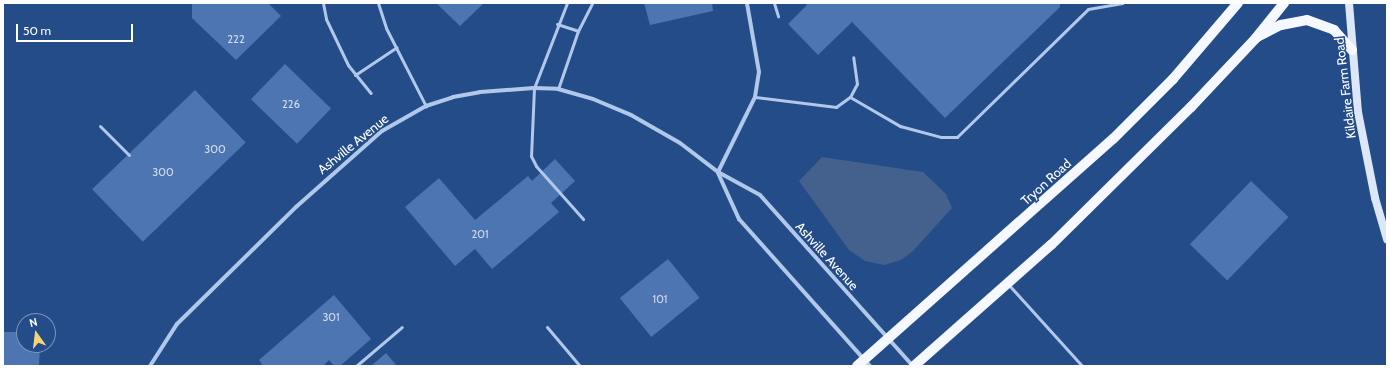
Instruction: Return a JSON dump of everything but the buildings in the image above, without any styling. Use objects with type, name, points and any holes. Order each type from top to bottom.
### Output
[{"type":"main road","name":"Tryon Road","points":[[864,364],[887,338],[1113,139],[1173,79],[1238,3]]},
{"type":"main road","points":[[913,366],[1008,284],[1190,107],[1256,38],[1284,3]]},
{"type":"main road","name":"Kildaire Farm Road","points":[[1349,3],[1352,50],[1366,154],[1387,240]]},
{"type":"main road","points":[[1256,38],[1281,25],[1307,20],[1334,30],[1352,50]]},
{"type":"street","points":[[718,172],[756,97],[759,72],[747,3]]},
{"type":"street","name":"Ashville Avenue","points":[[150,366],[177,324],[296,207],[382,131],[426,106],[480,92],[534,88],[558,89],[594,99],[631,115],[680,143],[718,172],[760,195],[913,366]]},
{"type":"street","name":"Ashville Avenue","points":[[718,172],[739,219],[864,364]]},
{"type":"lane","points":[[323,3],[326,19],[348,65],[370,93]]},
{"type":"lane","points":[[378,3],[386,28],[426,106]]},
{"type":"lane","points":[[568,3],[558,24],[534,88],[531,156],[536,166],[583,219]]},
{"type":"lane","points":[[558,89],[578,31],[592,3]]},
{"type":"lane","points":[[774,3],[778,16]]},
{"type":"lane","points":[[850,97],[900,126],[941,137],[957,136],[1088,9],[1122,3]]},
{"type":"lane","points":[[558,24],[578,31]]},
{"type":"lane","points":[[355,74],[397,47]]},
{"type":"lane","points":[[756,97],[836,107],[850,97],[857,84],[853,57]]},
{"type":"lane","points":[[100,126],[129,155]]},
{"type":"lane","points":[[1008,284],[1082,366]]},
{"type":"lane","points":[[356,366],[402,327]]},
{"type":"lane","points":[[547,327],[580,366]]},
{"type":"water","points":[[822,157],[923,172],[946,194],[952,208],[913,251],[901,260],[884,265],[865,261],[849,250],[799,181]]}]
